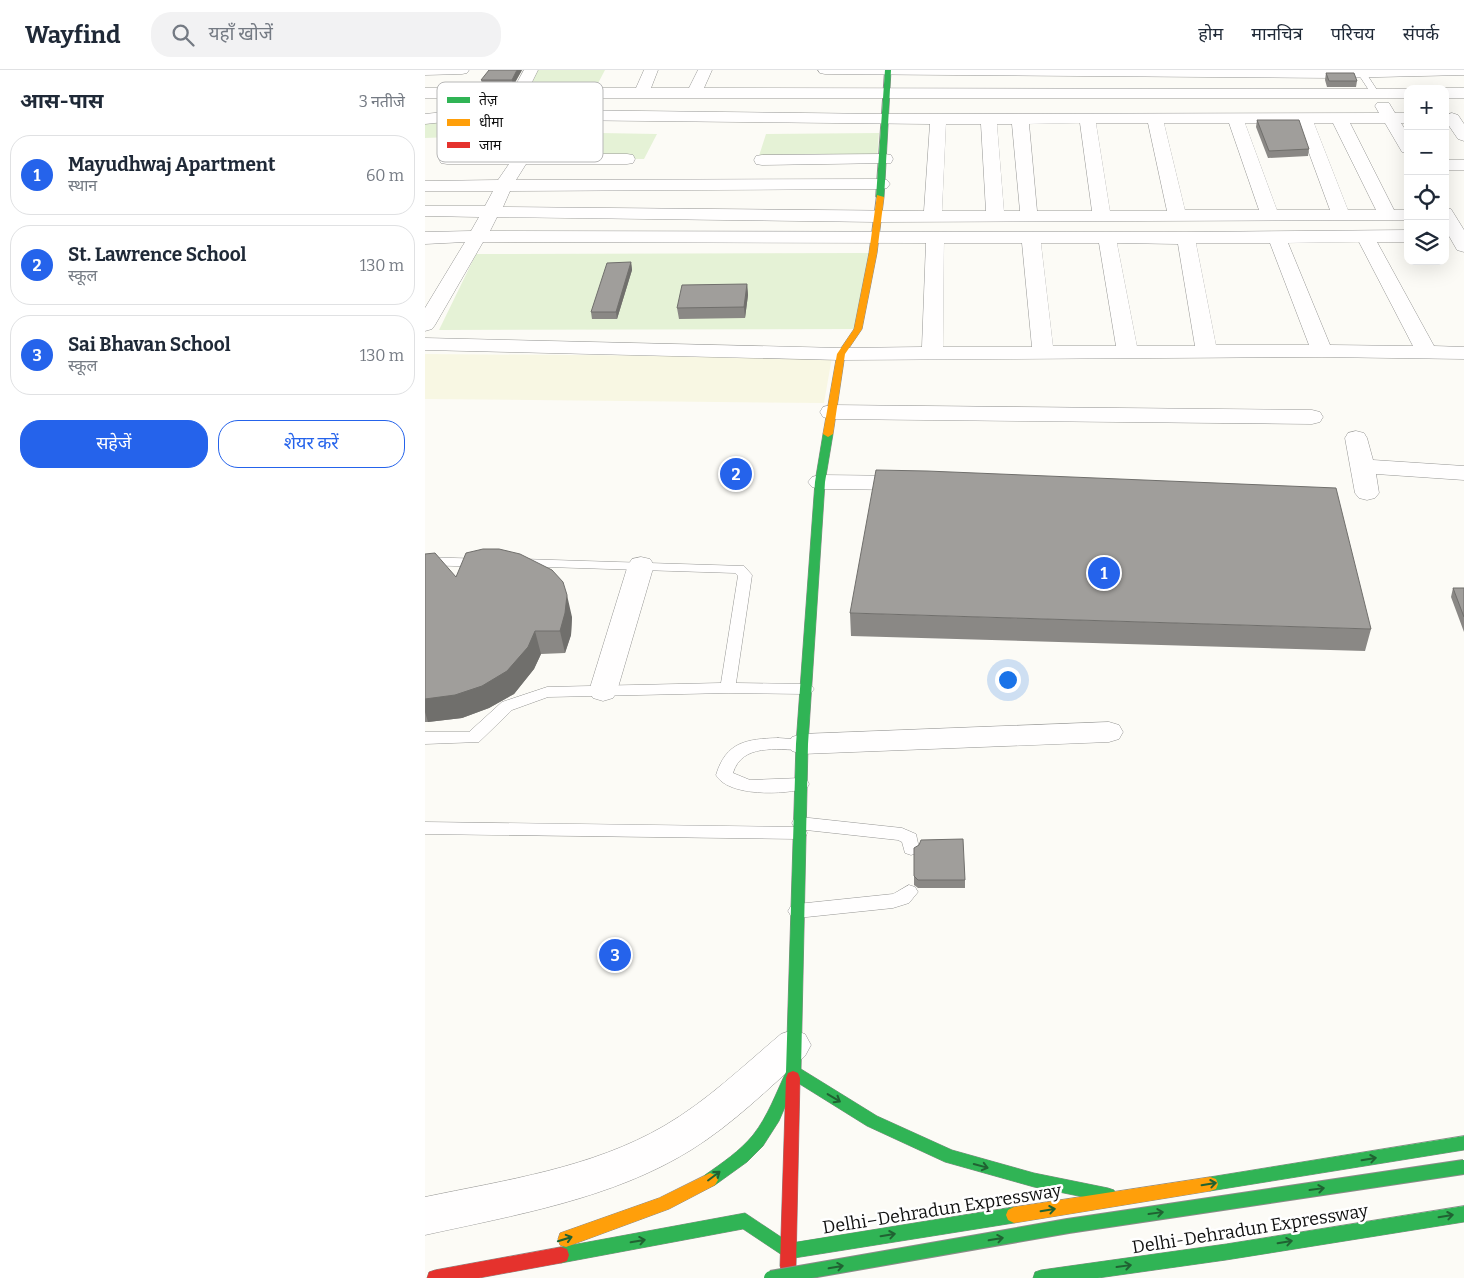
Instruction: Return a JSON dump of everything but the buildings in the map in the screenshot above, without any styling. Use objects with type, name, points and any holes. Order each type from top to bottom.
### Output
[{"type":"main road","points":[[788,1278],[802,744],[820,482],[841,354],[858,329],[875,236],[885,159],[884,119],[888,71]]},
{"type":"main road","points":[[793,1059],[872,1121],[951,1157],[1034,1180],[1122,1198]]},
{"type":"main road","points":[[553,1242],[617,1223],[701,1186],[751,1148],[773,1118],[793,1059]]},
{"type":"main road","name":"Delhi–Dehradun Expressway","points":[[788,1251],[1464,1143]]},
{"type":"main road","points":[[771,1278],[1068,1226],[1464,1167]]},
{"type":"main road","name":"Delhi-Dehradun Expressway","points":[[1041,1278],[1190,1257],[1464,1214]]},
{"type":"main road","points":[[435,1278],[745,1221],[788,1251]]},
{"type":"main road","points":[[435,1278],[535,1248]]},
{"type":"main road","points":[[1147,1274],[1190,1257]]},
{"type":"street","points":[[428,73],[462,70]]},
{"type":"street","points":[[525,82],[531,70]]},
{"type":"street","points":[[641,94],[651,70]]},
{"type":"street","points":[[694,94],[705,70]]},
{"type":"street","points":[[825,70],[1464,71]]},
{"type":"street","points":[[1100,70],[1113,93],[1118,118]]},
{"type":"street","points":[[747,117],[760,78]]},
{"type":"street","points":[[1375,93],[1404,141]]},
{"type":"street","points":[[603,94],[1404,93]]},
{"type":"street","points":[[1449,93],[1464,93]]},
{"type":"street","points":[[603,115],[884,119],[1404,118]]},
{"type":"street","points":[[933,216],[938,118]]},
{"type":"street","points":[[989,118],[995,216]]},
{"type":"street","points":[[1019,118],[1029,216]]},
{"type":"street","points":[[1087,118],[1102,216]]},
{"type":"street","points":[[1155,118],[1177,215]]},
{"type":"street","points":[[1235,118],[1270,215]]},
{"type":"street","points":[[1304,118],[1341,215]]},
{"type":"street","points":[[1339,118],[1388,215]]},
{"type":"street","points":[[1454,118],[1464,136]]},
{"type":"street","points":[[603,159],[627,159]]},
{"type":"street","points":[[762,160],[885,159]]},
{"type":"street","points":[[425,326],[492,211],[504,185],[520,162]]},
{"type":"street","points":[[1449,165],[1464,165]]},
{"type":"street","points":[[425,186],[881,184]]},
{"type":"street","points":[[425,211],[877,217],[1404,215]]},
{"type":"street","points":[[1449,214],[1464,214]]},
{"type":"street","points":[[1448,220],[1458,238]]},
{"type":"street","points":[[425,238],[476,236],[1107,238],[1404,236]]},
{"type":"street","points":[[932,354],[935,236]]},
{"type":"street","points":[[1365,236],[1427,352]]},
{"type":"street","points":[[1031,237],[1043,353]]},
{"type":"street","points":[[1277,237],[1322,351]]},
{"type":"street","points":[[1107,238],[1128,352]]},
{"type":"street","points":[[1186,238],[1207,352]]},
{"type":"street","points":[[425,344],[841,354],[1322,351],[1464,353]]},
{"type":"street","points":[[832,407],[1312,417]]},
{"type":"street","points":[[1357,438],[1367,493]]},
{"type":"street","points":[[1363,466],[1464,473]]},
{"type":"street","points":[[820,482],[928,484]]},
{"type":"street","points":[[603,691],[641,565]]},
{"type":"street","points":[[802,744],[1109,732]]},
{"type":"street","points":[[425,1216],[553,1188],[630,1163],[678,1138],[793,1059]]},
{"type":"lane","points":[[1361,72],[1375,93]]},
{"type":"lane","points":[[425,561],[641,565],[739,569],[745,575],[729,688]]},
{"type":"lane","points":[[425,738],[473,738],[507,706],[547,692],[729,688],[806,689]]},
{"type":"lane","points":[[801,784],[741,786],[723,774],[726,763],[742,747],[802,744]]},
{"type":"lane","points":[[425,828],[799,828],[902,834],[910,839],[911,848]]},
{"type":"lane","points":[[797,910],[893,901],[903,898],[909,892]]},
{"type":"green space","points":[[538,70],[605,70],[599,82],[532,82]]},
{"type":"green space","points":[[437,114],[437,138],[425,138],[425,116]]},
{"type":"green space","points":[[603,133],[657,134],[644,159],[603,159]]},
{"type":"green space","points":[[879,133],[877,159],[758,159],[766,134]]},
{"type":"green space","points":[[871,253],[857,329],[439,330],[476,254]]},
{"type":"green space","points":[[425,354],[832,357],[824,403],[425,399]]},
{"type":"traffic: fast","points":[[880,197],[888,70]]},
{"type":"traffic: fast","points":[[793,1078],[802,744],[820,482],[828,434]]},
{"type":"traffic: fast","points":[[710,1180],[742,1157],[758,1141],[782,1099],[793,1072],[872,1121],[950,1157],[1034,1180],[1108,1195]]},
{"type":"traffic: fast","points":[[1210,1184],[1464,1143]]},
{"type":"traffic: fast","points":[[771,1278],[1068,1226],[1464,1167]]},
{"type":"traffic: fast","points":[[1041,1278],[1226,1252],[1464,1214]]},
{"type":"traffic: fast","points":[[561,1255],[745,1221],[788,1251],[1014,1215]]},
{"type":"traffic: slow","points":[[828,434],[841,354],[858,329],[873,253],[880,197]]},
{"type":"traffic: slow","points":[[566,1239],[663,1204],[710,1180]]},
{"type":"traffic: slow","points":[[1014,1215],[1210,1184]]},
{"type":"traffic: jam","points":[[788,1266],[793,1078]]},
{"type":"traffic: jam","points":[[435,1278],[561,1255]]},
{"type":"place","name":"St. Lawrence School","points":[[736,474]]},
{"type":"place","name":"Mayudhwaj Apartment","points":[[1104,573]]},
{"type":"place","name":"Sai Bhavan School","points":[[615,955]]}]
